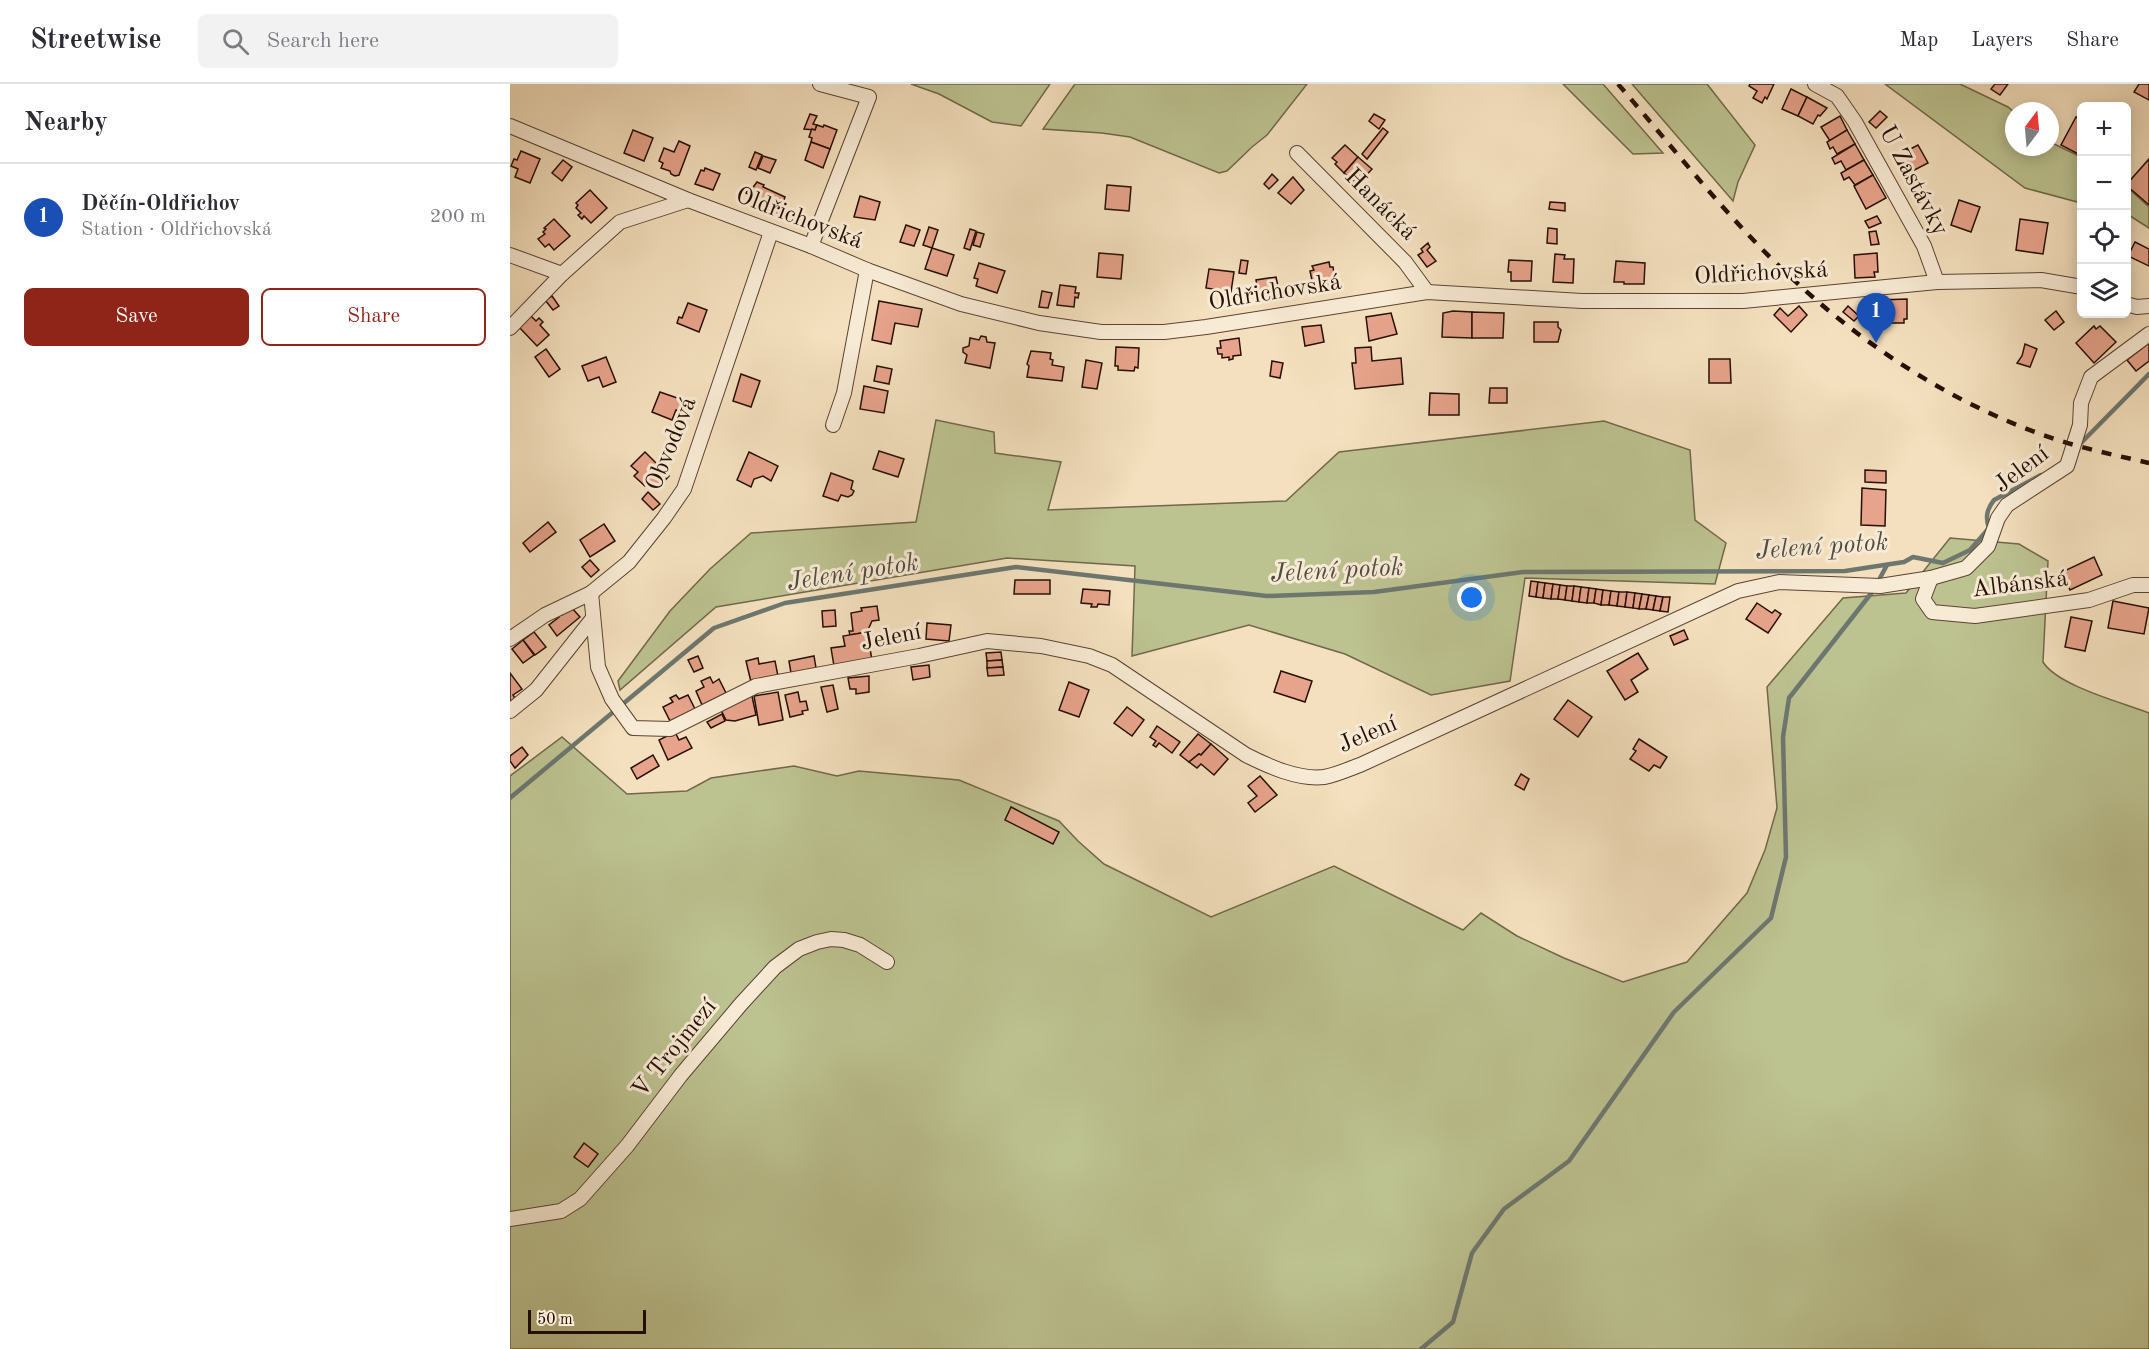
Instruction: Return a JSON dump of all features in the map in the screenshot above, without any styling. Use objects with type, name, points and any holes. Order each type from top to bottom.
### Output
[{"type":"street","points":[[811,246],[869,97],[820,84]]},
{"type":"street","name":"U Zastávky","points":[[1815,84],[1838,96],[1855,122],[1924,246],[1937,282]]},
{"type":"street","name":"Oldřichovská","points":[[510,126],[688,200],[811,246],[867,270],[970,306],[1040,323],[1101,332],[1164,332],[1206,327],[1426,292],[1582,301],[1743,301],[1937,282],[2041,280],[2077,286]]},
{"type":"street","name":"Hanácká","points":[[1297,153],[1405,262],[1426,292]]},
{"type":"street","points":[[510,328],[562,274],[620,222],[688,200]]},
{"type":"street","name":"Obvodová","points":[[510,639],[545,615],[591,593],[629,562],[684,489],[771,232]]},
{"type":"street","points":[[510,255],[562,274]]},
{"type":"street","points":[[833,425],[844,393],[867,270]]},
{"type":"street","points":[[2131,305],[2149,306]]},
{"type":"street","name":"Jelení","points":[[591,593],[598,667],[612,699],[633,728],[670,729],[756,686],[987,641],[1041,646],[1089,656],[1112,665],[1246,755],[1267,765],[1303,776],[1323,777],[1360,765],[1738,591],[1779,582],[1880,586],[1931,578],[1966,568],[1988,546],[1998,518],[2007,506],[2067,466],[2080,425],[2081,404],[2091,377],[2149,334]]},
{"type":"street","name":"Albánská","points":[[1931,578],[1923,599],[1932,612],[1975,616],[2089,600],[2133,585],[2149,585]]},
{"type":"street","points":[[510,711],[536,690],[593,618]]},
{"type":"street","name":"V Trojmezí","points":[[510,1218],[561,1211],[580,1199],[627,1146],[681,1075],[741,1004],[775,968],[799,950],[817,942],[831,939],[844,940],[860,945],[887,962]]},
{"type":"green space","points":[[911,84],[1050,84],[1021,126],[992,122],[939,94]]},
{"type":"green space","points":[[1075,84],[1307,84],[1267,135],[1227,171],[1219,173],[1130,137],[1043,129]]},
{"type":"green space","points":[[1563,84],[1603,84],[1663,153],[1633,154]]},
{"type":"green space","points":[[1632,84],[1707,84],[1755,145],[1738,182],[1733,201]]},
{"type":"green space","points":[[1885,84],[1960,84],[2005,106],[2005,156],[2059,156],[2059,146],[2077,155],[2077,202],[2025,188]]},
{"type":"green space","points":[[2131,191],[2149,207],[2149,228],[2131,217]]},
{"type":"green space","points":[[936,420],[994,432],[995,453],[1061,462],[1048,510],[1286,501],[1339,452],[1604,421],[1690,450],[1695,520],[1726,543],[1715,584],[1525,578],[1510,681],[1431,695],[1345,654],[1249,625],[1132,656],[1135,566],[1007,558],[716,607],[620,690],[618,681],[670,611],[710,569],[751,533],[916,522]]},
{"type":"green space","points":[[1950,538],[2019,544],[2048,561],[2043,662],[2062,679],[2076,686],[2149,713],[2149,1349],[510,1349],[510,776],[562,737],[627,794],[687,791],[711,778],[794,766],[837,776],[859,771],[959,780],[1059,821],[1104,864],[1211,917],[1334,866],[1463,930],[1481,913],[1517,936],[1623,982],[1687,962],[1747,893],[1765,850],[1777,808],[1767,687],[1843,598],[1906,593]]},
{"type":"building","points":[[1750,84],[1774,84],[1767,99],[1765,97],[1762,103],[1753,98],[1757,91],[1749,86]]},
{"type":"building","points":[[1995,84],[2008,84],[2000,95],[1991,89]]},
{"type":"building","points":[[2139,84],[2149,84],[2149,100],[2134,92]]},
{"type":"building","points":[[1791,89],[1807,97],[1798,116],[1782,109]]},
{"type":"building","points":[[1807,97],[1827,108],[1820,116],[1818,115],[1813,124],[1798,116]]},
{"type":"building","points":[[1880,111],[1887,117],[1876,128],[1869,122]]},
{"type":"building","points":[[810,114],[817,116],[813,124],[817,125],[815,130],[804,129]]},
{"type":"building","points":[[1374,114],[1385,120],[1379,129],[1369,121]]},
{"type":"building","points":[[1840,116],[1847,130],[1830,141],[1821,127]]},
{"type":"building","points":[[2076,117],[2077,118],[2077,153],[2061,145]]},
{"type":"building","points":[[817,125],[837,130],[830,149],[811,142],[812,138],[809,137],[811,131],[815,130]]},
{"type":"building","points":[[1383,128],[1388,132],[1367,159],[1362,154]]},
{"type":"building","points":[[633,130],[653,138],[644,161],[624,153]]},
{"type":"building","points":[[1847,130],[1855,144],[1837,154],[1833,147],[1830,149],[1827,142]]},
{"type":"building","points":[[679,141],[690,146],[679,175],[675,176],[670,171],[661,168],[663,163],[659,161],[664,148],[674,152]]},
{"type":"building","points":[[811,142],[830,149],[823,168],[805,160]]},
{"type":"building","points":[[1855,144],[1864,160],[1846,170],[1841,161],[1835,164],[1832,158]]},
{"type":"building","points":[[1345,145],[1358,157],[1344,173],[1332,158]]},
{"type":"building","points":[[1918,145],[1928,163],[1903,176],[1893,158]]},
{"type":"building","points":[[521,151],[540,159],[530,183],[515,177],[518,169],[511,166]]},
{"type":"building","points":[[755,152],[762,155],[756,170],[749,167]]},
{"type":"building","points":[[763,156],[776,160],[770,173],[758,168]]},
{"type":"building","points":[[1358,157],[1372,169],[1359,183],[1344,173]]},
{"type":"building","points":[[2149,159],[2149,205],[2131,189],[2131,179]]},
{"type":"building","points":[[563,160],[572,167],[562,181],[552,173]]},
{"type":"building","points":[[1864,160],[1873,175],[1855,185],[1849,177],[1844,180],[1841,173]]},
{"type":"building","points":[[705,168],[720,174],[713,190],[695,184],[701,170],[704,171]]},
{"type":"building","points":[[1272,174],[1278,180],[1269,189],[1264,184]]},
{"type":"building","points":[[1873,175],[1886,198],[1866,209],[1854,186]]},
{"type":"building","points":[[1293,177],[1304,190],[1291,204],[1278,193]]},
{"type":"building","points":[[757,182],[785,197],[778,217],[746,204],[748,189],[751,190]]},
{"type":"building","points":[[1107,185],[1131,187],[1129,211],[1105,209]]},
{"type":"building","points":[[590,190],[607,208],[591,223],[584,216],[582,219],[578,215],[581,213],[576,208],[578,205],[576,203]]},
{"type":"building","points":[[860,196],[880,202],[875,220],[854,217]]},
{"type":"building","points":[[1959,200],[1980,207],[1971,232],[1951,225]]},
{"type":"building","points":[[1550,202],[1565,203],[1565,211],[1549,209]]},
{"type":"building","points":[[1877,216],[1881,223],[1869,228],[1865,221]]},
{"type":"building","points":[[554,219],[570,236],[554,250],[549,244],[545,247],[538,239],[545,234],[543,232],[546,229],[544,228]]},
{"type":"building","points":[[2020,219],[2048,223],[2043,254],[2016,250]]},
{"type":"building","points":[[906,225],[920,230],[914,246],[900,242]]},
{"type":"building","points":[[929,227],[938,230],[932,248],[923,245]]},
{"type":"building","points":[[1548,228],[1557,229],[1557,244],[1547,243]]},
{"type":"building","points":[[970,229],[976,231],[970,250],[964,248]]},
{"type":"building","points":[[1876,231],[1879,244],[1871,245],[1869,232]]},
{"type":"building","points":[[977,232],[984,234],[980,247],[973,245]]},
{"type":"building","points":[[2135,242],[2149,249],[2149,266],[2131,257],[2131,250]]},
{"type":"building","points":[[1428,243],[1430,247],[1427,250],[1436,261],[1427,267],[1418,255],[1423,252],[1421,249]]},
{"type":"building","points":[[932,248],[954,255],[947,276],[925,269]]},
{"type":"building","points":[[1099,253],[1123,255],[1121,279],[1097,277]]},
{"type":"building","points":[[1877,253],[1878,272],[1874,272],[1875,277],[1855,278],[1854,255]]},
{"type":"building","points":[[1555,254],[1565,255],[1564,259],[1574,259],[1573,283],[1553,282]]},
{"type":"building","points":[[1241,260],[1248,261],[1246,274],[1239,273]]},
{"type":"building","points":[[1509,260],[1532,261],[1531,281],[1511,281],[1511,272],[1508,272]]},
{"type":"building","points":[[1616,261],[1645,263],[1644,284],[1614,282]]},
{"type":"building","points":[[1329,262],[1330,267],[1333,267],[1336,286],[1314,290],[1310,271],[1314,270],[1312,266]]},
{"type":"building","points":[[979,263],[1005,271],[997,293],[976,286],[978,279],[974,278]]},
{"type":"building","points":[[1209,269],[1234,272],[1231,292],[1206,288]]},
{"type":"building","points":[[1276,277],[1280,296],[1259,299],[1256,280]]},
{"type":"building","points":[[1060,285],[1076,287],[1075,293],[1079,293],[1078,298],[1075,297],[1074,307],[1057,305]]},
{"type":"building","points":[[1042,291],[1052,293],[1048,308],[1039,307]]},
{"type":"building","points":[[552,296],[559,306],[553,310],[545,300]]},
{"type":"building","points":[[1907,299],[1907,319],[1904,319],[1904,323],[1890,323],[1889,320],[1881,320],[1880,300]]},
{"type":"building","points":[[879,301],[922,309],[918,327],[895,323],[891,344],[872,340]]},
{"type":"building","points":[[688,303],[707,310],[699,332],[677,323],[679,317],[682,318]]},
{"type":"building","points":[[1799,306],[1807,315],[1791,332],[1774,315],[1780,308],[1788,316]]},
{"type":"building","points":[[1848,306],[1859,316],[1854,321],[1843,312]]},
{"type":"building","points":[[2056,311],[2064,322],[2054,330],[2045,320]]},
{"type":"building","points":[[1472,312],[1472,338],[1442,337],[1443,313]]},
{"type":"building","points":[[1472,312],[1504,313],[1503,338],[1472,338]]},
{"type":"building","points":[[1391,313],[1397,334],[1369,341],[1366,317]]},
{"type":"building","points":[[531,316],[536,321],[539,318],[543,322],[540,325],[549,335],[537,346],[519,327]]},
{"type":"building","points":[[1534,322],[1558,322],[1561,330],[1558,342],[1534,342]]},
{"type":"building","points":[[1321,325],[1324,342],[1305,346],[1302,327]]},
{"type":"building","points":[[2094,326],[2096,329],[2100,326],[2116,342],[2094,363],[2076,343]]},
{"type":"building","points":[[981,336],[986,337],[987,342],[995,343],[990,368],[965,363],[967,355],[963,352],[963,348],[969,346],[970,338],[979,340]]},
{"type":"building","points":[[1239,338],[1241,355],[1233,356],[1233,359],[1229,360],[1229,357],[1222,358],[1222,354],[1218,354],[1217,348],[1221,348],[1220,341]]},
{"type":"building","points":[[2149,343],[2149,361],[2136,371],[2127,360]]},
{"type":"building","points":[[2025,344],[2037,349],[2030,367],[2017,363],[2022,356]]},
{"type":"building","points":[[1116,347],[1139,348],[1138,368],[1135,367],[1134,371],[1118,370],[1118,366],[1115,366]]},
{"type":"building","points":[[1371,347],[1372,361],[1401,358],[1403,384],[1355,389],[1352,363],[1356,363],[1355,348]]},
{"type":"building","points":[[546,349],[560,369],[549,377],[535,357]]},
{"type":"building","points":[[1031,351],[1051,353],[1052,365],[1064,367],[1062,381],[1027,377],[1029,366],[1027,364]]},
{"type":"building","points":[[606,357],[616,382],[603,387],[599,377],[588,381],[582,366]]},
{"type":"building","points":[[1709,359],[1730,359],[1731,383],[1709,383]]},
{"type":"building","points":[[1086,360],[1102,363],[1097,389],[1082,387]]},
{"type":"building","points":[[1272,361],[1283,363],[1280,378],[1270,376]]},
{"type":"building","points":[[877,366],[892,369],[889,384],[874,381]]},
{"type":"building","points":[[741,374],[760,381],[751,407],[733,401]]},
{"type":"building","points":[[864,386],[888,391],[884,413],[860,409]]},
{"type":"building","points":[[1490,388],[1507,388],[1507,403],[1489,403]]},
{"type":"building","points":[[660,392],[683,400],[672,420],[652,412]]},
{"type":"building","points":[[1430,393],[1459,394],[1459,415],[1429,415]]},
{"type":"building","points":[[879,451],[904,459],[898,477],[873,469]]},
{"type":"building","points":[[645,452],[669,476],[656,490],[649,483],[645,486],[634,476],[638,472],[631,466]]},
{"type":"building","points":[[749,452],[778,466],[771,481],[763,476],[754,479],[751,487],[737,480]]},
{"type":"building","points":[[1865,470],[1886,471],[1886,483],[1865,482]]},
{"type":"building","points":[[831,473],[853,481],[852,495],[848,497],[841,495],[838,501],[823,496]]},
{"type":"building","points":[[1862,488],[1886,490],[1885,526],[1861,525]]},
{"type":"building","points":[[648,492],[660,504],[653,510],[642,499]]},
{"type":"building","points":[[548,522],[556,532],[530,552],[523,543]]},
{"type":"building","points":[[604,524],[615,541],[590,557],[580,540]]},
{"type":"building","points":[[2094,557],[2102,575],[2070,590],[2062,572]]},
{"type":"building","points":[[590,560],[599,570],[591,577],[582,567]]},
{"type":"building","points":[[1015,580],[1050,580],[1050,594],[1014,594]]},
{"type":"building","points":[[1531,581],[1538,582],[1536,597],[1529,596]]},
{"type":"building","points":[[1538,582],[1545,583],[1543,598],[1536,597]]},
{"type":"building","points":[[1545,583],[1553,584],[1551,599],[1543,598]]},
{"type":"building","points":[[1553,584],[1560,585],[1558,599],[1551,599]]},
{"type":"building","points":[[1560,585],[1567,586],[1565,600],[1558,599]]},
{"type":"building","points":[[1567,586],[1574,586],[1572,601],[1565,600]]},
{"type":"building","points":[[1574,586],[1581,587],[1579,602],[1572,601]]},
{"type":"building","points":[[1581,587],[1589,588],[1587,603],[1579,602]]},
{"type":"building","points":[[1589,588],[1596,589],[1594,603],[1587,603]]},
{"type":"building","points":[[1083,589],[1110,591],[1109,605],[1098,604],[1097,607],[1091,607],[1092,604],[1081,603]]},
{"type":"building","points":[[1596,589],[1603,590],[1601,605],[1594,603]]},
{"type":"building","points":[[1603,590],[1611,591],[1609,605],[1601,605]]},
{"type":"building","points":[[1611,591],[1619,592],[1617,606],[1609,605]]},
{"type":"building","points":[[1619,592],[1627,592],[1625,607],[1617,606]]},
{"type":"building","points":[[1627,592],[1635,593],[1633,608],[1625,607]]},
{"type":"building","points":[[1635,593],[1642,594],[1639,609],[1633,608]]},
{"type":"building","points":[[1642,594],[1649,595],[1646,609],[1639,609]]},
{"type":"building","points":[[1649,595],[1656,596],[1653,610],[1646,609]]},
{"type":"building","points":[[1656,596],[1663,597],[1660,611],[1653,610]]},
{"type":"building","points":[[1663,597],[1670,597],[1668,612],[1660,611]]},
{"type":"building","points":[[2113,601],[2149,608],[2144,634],[2108,628]]},
{"type":"building","points":[[1757,603],[1772,613],[1775,610],[1781,614],[1768,633],[1746,619]]},
{"type":"building","points":[[877,606],[879,620],[872,621],[867,632],[850,635],[849,631],[853,631],[851,613],[862,611],[861,608]]},
{"type":"building","points":[[571,607],[580,617],[557,636],[549,625],[559,617],[557,614],[559,612],[562,615]]},
{"type":"building","points":[[835,610],[836,626],[823,627],[822,611]]},
{"type":"building","points":[[2071,617],[2092,621],[2085,651],[2065,647]]},
{"type":"building","points":[[927,623],[951,625],[949,641],[926,639]]},
{"type":"building","points":[[1684,630],[1688,639],[1674,645],[1670,636]]},
{"type":"building","points":[[534,632],[546,647],[535,655],[523,640]]},
{"type":"building","points":[[867,632],[872,660],[834,666],[831,648],[845,646],[843,636]]},
{"type":"building","points":[[523,640],[534,655],[523,663],[512,649]]},
{"type":"building","points":[[1001,652],[1002,660],[987,661],[986,653]]},
{"type":"building","points":[[1638,653],[1648,669],[1631,680],[1638,692],[1625,700],[1607,671]]},
{"type":"building","points":[[698,656],[703,668],[694,672],[688,660]]},
{"type":"building","points":[[814,656],[816,668],[791,673],[789,661]]},
{"type":"building","points":[[758,658],[759,664],[775,661],[778,676],[751,682],[746,661]]},
{"type":"building","points":[[1002,660],[1003,667],[987,668],[987,661]]},
{"type":"building","points":[[929,665],[930,677],[913,680],[911,667]]},
{"type":"building","points":[[1003,667],[1004,675],[988,676],[987,668]]},
{"type":"building","points":[[1281,671],[1312,681],[1305,702],[1274,692]]},
{"type":"building","points":[[510,673],[522,689],[513,695],[516,700],[510,704]]},
{"type":"building","points":[[869,676],[869,692],[856,694],[856,689],[850,689],[848,678]]},
{"type":"building","points":[[710,677],[713,683],[719,679],[726,693],[702,705],[696,691],[704,687],[701,681]]},
{"type":"building","points":[[1069,682],[1089,690],[1079,717],[1059,710]]},
{"type":"building","points":[[833,685],[838,709],[827,712],[821,687]]},
{"type":"building","points":[[778,692],[783,720],[759,725],[754,696]]},
{"type":"building","points":[[798,692],[800,702],[806,701],[808,710],[802,711],[803,714],[790,717],[785,695]]},
{"type":"building","points":[[750,693],[756,715],[735,721],[726,720],[720,708]]},
{"type":"building","points":[[676,695],[679,699],[688,695],[695,709],[670,721],[663,707],[673,702],[670,698]]},
{"type":"building","points":[[1568,700],[1592,717],[1578,737],[1554,719]]},
{"type":"building","points":[[1127,707],[1144,720],[1132,736],[1114,723]]},
{"type":"building","points":[[722,714],[725,721],[711,728],[707,722]]},
{"type":"building","points":[[1157,726],[1180,742],[1172,753],[1159,743],[1156,747],[1153,745],[1156,741],[1150,737]]},
{"type":"building","points":[[675,732],[679,740],[686,737],[692,748],[668,760],[659,740]]},
{"type":"building","points":[[1198,734],[1211,744],[1201,755],[1199,754],[1189,762],[1180,755]]},
{"type":"building","points":[[1639,739],[1667,757],[1660,768],[1654,765],[1649,771],[1630,759],[1636,751],[1633,749]]},
{"type":"building","points":[[1211,744],[1228,759],[1214,775],[1201,764],[1197,768],[1189,762],[1199,754],[1201,755]]},
{"type":"building","points":[[522,747],[528,755],[515,768],[510,761],[510,756]]},
{"type":"building","points":[[653,755],[659,766],[637,779],[631,768]]},
{"type":"building","points":[[1521,774],[1529,779],[1524,790],[1515,785]]},
{"type":"building","points":[[1260,776],[1277,795],[1255,812],[1248,803],[1257,796],[1248,786]]},
{"type":"building","points":[[1011,807],[1059,832],[1053,844],[1005,820]]},
{"type":"building","points":[[584,1143],[598,1154],[588,1167],[574,1157]]},
{"type":"waterway","name":"Jelení potok","points":[[2078,446],[2149,374]]},
{"type":"waterway","name":"Jelení potok","points":[[510,798],[714,628],[785,603],[1016,567],[1267,596],[1374,592],[1523,572],[1845,571],[1904,562],[1913,557],[1943,563],[1970,550],[1989,528],[1987,513],[1994,500],[2041,475]]},
{"type":"waterway","points":[[1421,1349],[1453,1322],[1472,1253],[1504,1209],[1569,1161],[1674,1012],[1771,918],[1786,857],[1783,737],[1789,698],[1873,591],[1887,565]]},
{"type":"railway","points":[[1618,84],[1717,201],[1759,246],[1811,296],[1876,347],[1947,391],[2022,427],[2061,441],[2149,463]]},
{"type":"place","name":"Děčín-Oldřichov","points":[[1876,343]]}]
